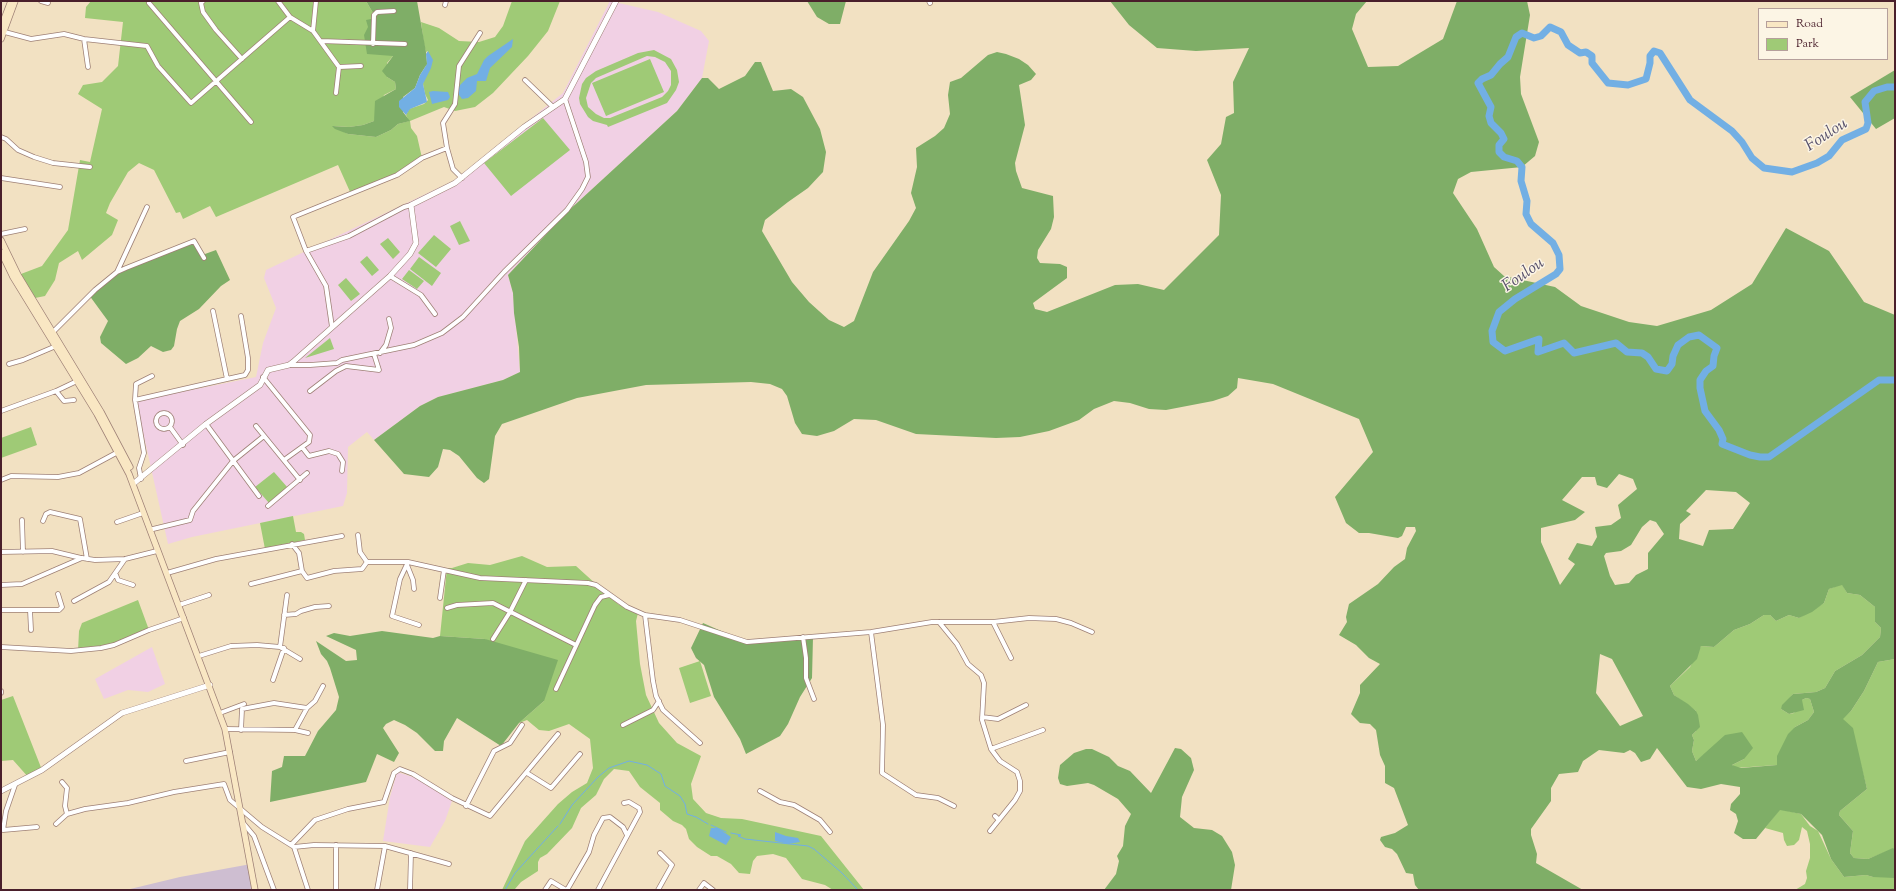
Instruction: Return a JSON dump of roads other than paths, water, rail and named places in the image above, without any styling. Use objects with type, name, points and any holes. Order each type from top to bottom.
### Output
[{"type":"main road","points":[[1,39],[2,30],[11,1]]},
{"type":"main road","points":[[2,30],[15,1]]},
{"type":"main road","points":[[1,240],[18,275],[123,451],[137,482],[161,550],[161,558]]},
{"type":"main road","points":[[1,252],[13,277],[137,482],[143,513],[199,656],[225,729],[244,824],[255,890]]},
{"type":"street","points":[[41,1],[48,3]]},
{"type":"street","points":[[203,1],[201,5],[202,12],[242,59]]},
{"type":"street","points":[[278,1],[290,17],[313,31],[339,67],[336,93]]},
{"type":"street","points":[[313,31],[316,1]]},
{"type":"street","points":[[306,251],[349,236],[404,207],[411,206],[449,188],[524,127],[564,99],[616,1]]},
{"type":"street","points":[[149,3],[251,122]]},
{"type":"street","points":[[373,44],[374,15],[378,12],[394,11]]},
{"type":"street","points":[[2,30],[31,39],[60,34],[84,39],[147,46],[158,66],[191,103],[290,17]]},
{"type":"street","points":[[462,178],[453,169],[447,148],[443,123],[455,104],[459,66],[480,33]]},
{"type":"street","points":[[84,39],[88,68]]},
{"type":"street","points":[[321,41],[405,44]]},
{"type":"street","points":[[339,67],[361,66]]},
{"type":"street","points":[[525,80],[552,107]]},
{"type":"street","points":[[137,482],[183,445],[206,424],[260,384],[268,370],[289,365],[310,365],[337,362],[380,353],[420,343],[442,333],[456,324],[504,272],[550,228],[574,201],[582,189],[588,172],[564,99]]},
{"type":"street","points":[[1,137],[6,139],[18,150],[34,157],[54,163],[90,167]]},
{"type":"street","points":[[332,327],[326,286],[306,251],[293,217],[397,175],[422,158],[447,148]]},
{"type":"street","points":[[1,178],[60,187]]},
{"type":"street","points":[[289,365],[390,276],[410,254],[416,243],[411,206]]},
{"type":"street","points":[[117,272],[147,207]]},
{"type":"street","points":[[1,234],[25,229]]},
{"type":"street","points":[[53,332],[89,295],[117,272],[194,241],[204,258]]},
{"type":"street","points":[[390,276],[422,295],[434,314]]},
{"type":"street","points":[[213,311],[227,379]]},
{"type":"street","points":[[135,400],[245,375],[249,365],[241,316]]},
{"type":"street","points":[[380,353],[386,344],[392,328],[389,319]]},
{"type":"street","points":[[9,364],[23,360],[56,346]]},
{"type":"street","points":[[310,391],[336,371],[346,366],[379,370],[374,354]]},
{"type":"street","points":[[137,482],[139,468],[144,453],[135,400],[136,384],[152,376]]},
{"type":"street","points":[[263,377],[310,435],[309,442],[284,460]]},
{"type":"street","points":[[1,411],[56,391],[77,381]]},
{"type":"street","points":[[56,391],[64,401],[74,400]]},
{"type":"street","points":[[166,413],[171,416],[172,422],[170,427],[163,429],[159,428],[156,421],[159,414],[166,413]]},
{"type":"street","points":[[206,424],[259,496]]},
{"type":"street","points":[[256,426],[300,480]]},
{"type":"street","points":[[170,427],[183,445]]},
{"type":"street","points":[[153,530],[190,520],[193,510],[233,461],[264,436]]},
{"type":"street","points":[[302,447],[309,456],[330,451],[338,454],[343,462],[342,471]]},
{"type":"street","points":[[1,480],[11,476],[58,478],[84,470],[94,463],[118,452]]},
{"type":"street","points":[[268,506],[308,473]]},
{"type":"street","points":[[43,522],[46,514],[50,512],[80,519],[87,559]]},
{"type":"street","points":[[117,522],[143,513]]},
{"type":"street","points":[[22,520],[23,552]]},
{"type":"street","points":[[358,535],[362,556],[367,562],[408,563],[480,578],[588,583],[596,585],[632,610],[644,615],[680,620],[746,642],[871,632],[911,624],[939,622],[993,622],[1022,619],[1056,619],[1071,623],[1092,632]]},
{"type":"street","points":[[167,573],[216,559],[342,536]]},
{"type":"street","points":[[292,544],[300,556],[302,571],[308,578],[334,571],[362,569],[367,562]]},
{"type":"street","points":[[1,552],[52,551],[87,559],[125,560],[158,551]]},
{"type":"street","points":[[1,585],[22,584],[82,558]]},
{"type":"street","points":[[74,601],[109,582],[116,575],[125,560]]},
{"type":"street","points":[[408,563],[413,578],[414,590]]},
{"type":"street","points":[[408,563],[400,579],[392,616],[419,625]]},
{"type":"street","points":[[440,598],[444,570]]},
{"type":"street","points":[[251,584],[302,571]]},
{"type":"street","points":[[116,575],[118,580],[133,585]]},
{"type":"street","points":[[493,639],[510,612],[526,580]]},
{"type":"street","points":[[1,610],[59,610],[62,607],[58,594]]},
{"type":"street","points":[[179,605],[209,595]]},
{"type":"street","points":[[273,680],[282,647],[287,595]]},
{"type":"street","points":[[556,689],[595,605],[601,597],[609,595]]},
{"type":"street","points":[[447,608],[493,603],[576,645]]},
{"type":"street","points":[[284,615],[296,614],[315,607],[329,606]]},
{"type":"street","points":[[30,610],[30,630]]},
{"type":"street","points":[[644,615],[653,681],[659,701],[663,710],[700,743]]},
{"type":"street","points":[[1,647],[71,651],[114,646],[149,630],[184,618]]},
{"type":"street","points":[[939,622],[957,644],[968,664],[981,675],[983,679],[982,717],[991,749],[1000,761],[1017,772],[1020,781],[1020,791],[1015,800],[991,830],[987,826]]},
{"type":"street","points":[[993,622],[1010,658]]},
{"type":"street","points":[[871,632],[883,725],[882,773],[896,780],[916,795],[938,798],[954,806]]},
{"type":"street","points":[[803,638],[806,658],[806,678],[814,699]]},
{"type":"street","points":[[199,656],[231,646],[282,647],[300,659]]},
{"type":"street","points":[[1,791],[42,770],[122,713],[210,685]]},
{"type":"street","points":[[295,730],[307,708],[315,701],[323,686]]},
{"type":"street","points":[[623,725],[653,710],[659,701]]},
{"type":"street","points":[[241,730],[242,709],[274,703],[307,708]]},
{"type":"street","points":[[220,713],[244,704]]},
{"type":"street","points":[[982,717],[998,719],[1026,705]]},
{"type":"street","points":[[466,806],[494,751],[510,743],[522,725]]},
{"type":"street","points":[[225,729],[295,730],[308,733]]},
{"type":"street","points":[[991,749],[1043,730]]},
{"type":"street","points":[[292,846],[315,820],[348,809],[384,802],[394,773],[400,769],[413,774],[466,806],[490,816],[558,734]]},
{"type":"street","points":[[186,761],[230,752]]},
{"type":"street","points":[[526,772],[551,788],[580,754]]},
{"type":"street","points":[[62,782],[67,788],[65,806],[67,814]]},
{"type":"street","points":[[56,824],[67,814],[128,803],[174,792],[224,784],[230,800],[262,827],[292,846],[385,846],[449,864]]},
{"type":"street","points":[[15,785],[6,810],[2,830],[37,827]]},
{"type":"street","points":[[760,791],[780,802],[794,805],[820,820],[830,832]]},
{"type":"street","points":[[598,890],[640,810],[629,802],[624,803]]},
{"type":"street","points":[[995,816],[1000,820]]},
{"type":"street","points":[[545,890],[551,881],[566,890],[588,852],[602,818],[610,817],[623,827],[627,835]]},
{"type":"street","points":[[244,824],[254,836],[274,890]]},
{"type":"street","points":[[336,845],[336,890]]},
{"type":"street","points":[[292,846],[308,890]]},
{"type":"street","points":[[377,890],[385,846]]},
{"type":"street","points":[[410,890],[411,853]]},
{"type":"street","points":[[658,890],[672,864],[660,853]]},
{"type":"street","points":[[700,890],[704,883],[713,890]]},
{"type":"water","points":[[513,39],[512,47],[490,68],[486,81],[477,81],[476,91],[468,98],[462,99],[457,92],[460,85],[467,78],[477,74],[484,60],[488,56]]},
{"type":"water","points":[[428,51],[433,60],[431,68],[423,84],[427,102],[410,109],[406,115],[399,107],[399,101],[415,88],[420,75],[427,64],[426,54]]},
{"type":"water","points":[[429,92],[448,92],[450,97],[448,100],[432,104]]},
{"type":"water","points":[[711,828],[718,828],[731,837],[726,845],[709,836]]},
{"type":"water","points":[[775,832],[798,838],[800,842],[788,844],[775,841]]},
{"type":"waterway","name":"Foulou","points":[[1895,87],[1887,87],[1874,91],[1865,102],[1868,123],[1866,129],[1842,140],[1829,156],[1817,163],[1792,172],[1764,168],[1752,158],[1742,142],[1732,131],[1690,100],[1660,53],[1654,51],[1650,56],[1646,79],[1628,85],[1608,83],[1592,63],[1592,56],[1586,52],[1580,53],[1568,45],[1561,32],[1550,27],[1541,36],[1534,38],[1522,33],[1516,37],[1508,57],[1491,75],[1482,79],[1478,83],[1491,107],[1489,116],[1491,123],[1501,133],[1504,139],[1499,145],[1499,152],[1504,157],[1517,161],[1522,167],[1521,181],[1527,201],[1526,214],[1531,224],[1553,243],[1559,255],[1560,269],[1556,274],[1515,299],[1499,312],[1492,331],[1493,342],[1505,351],[1539,339],[1538,352],[1564,343],[1574,353],[1616,343],[1627,352],[1642,353],[1648,357],[1656,369],[1667,371],[1672,364],[1673,356],[1678,345],[1689,337],[1699,335],[1717,348],[1713,366],[1706,371],[1700,380],[1700,388],[1705,411],[1719,430],[1723,439],[1722,444],[1750,455],[1760,457],[1769,457],[1879,380],[1895,380]]},
{"type":"waterway","points":[[560,824],[572,805],[598,777],[609,768],[629,761],[647,765],[661,774],[665,786],[680,796],[685,804],[687,814],[708,824]]},
{"type":"waterway","points":[[711,825],[726,832]]},
{"type":"waterway","points":[[505,890],[515,873],[558,826]]},
{"type":"waterway","points":[[731,833],[741,835],[738,836],[745,839],[808,846],[814,849],[842,873],[858,890]]}]
